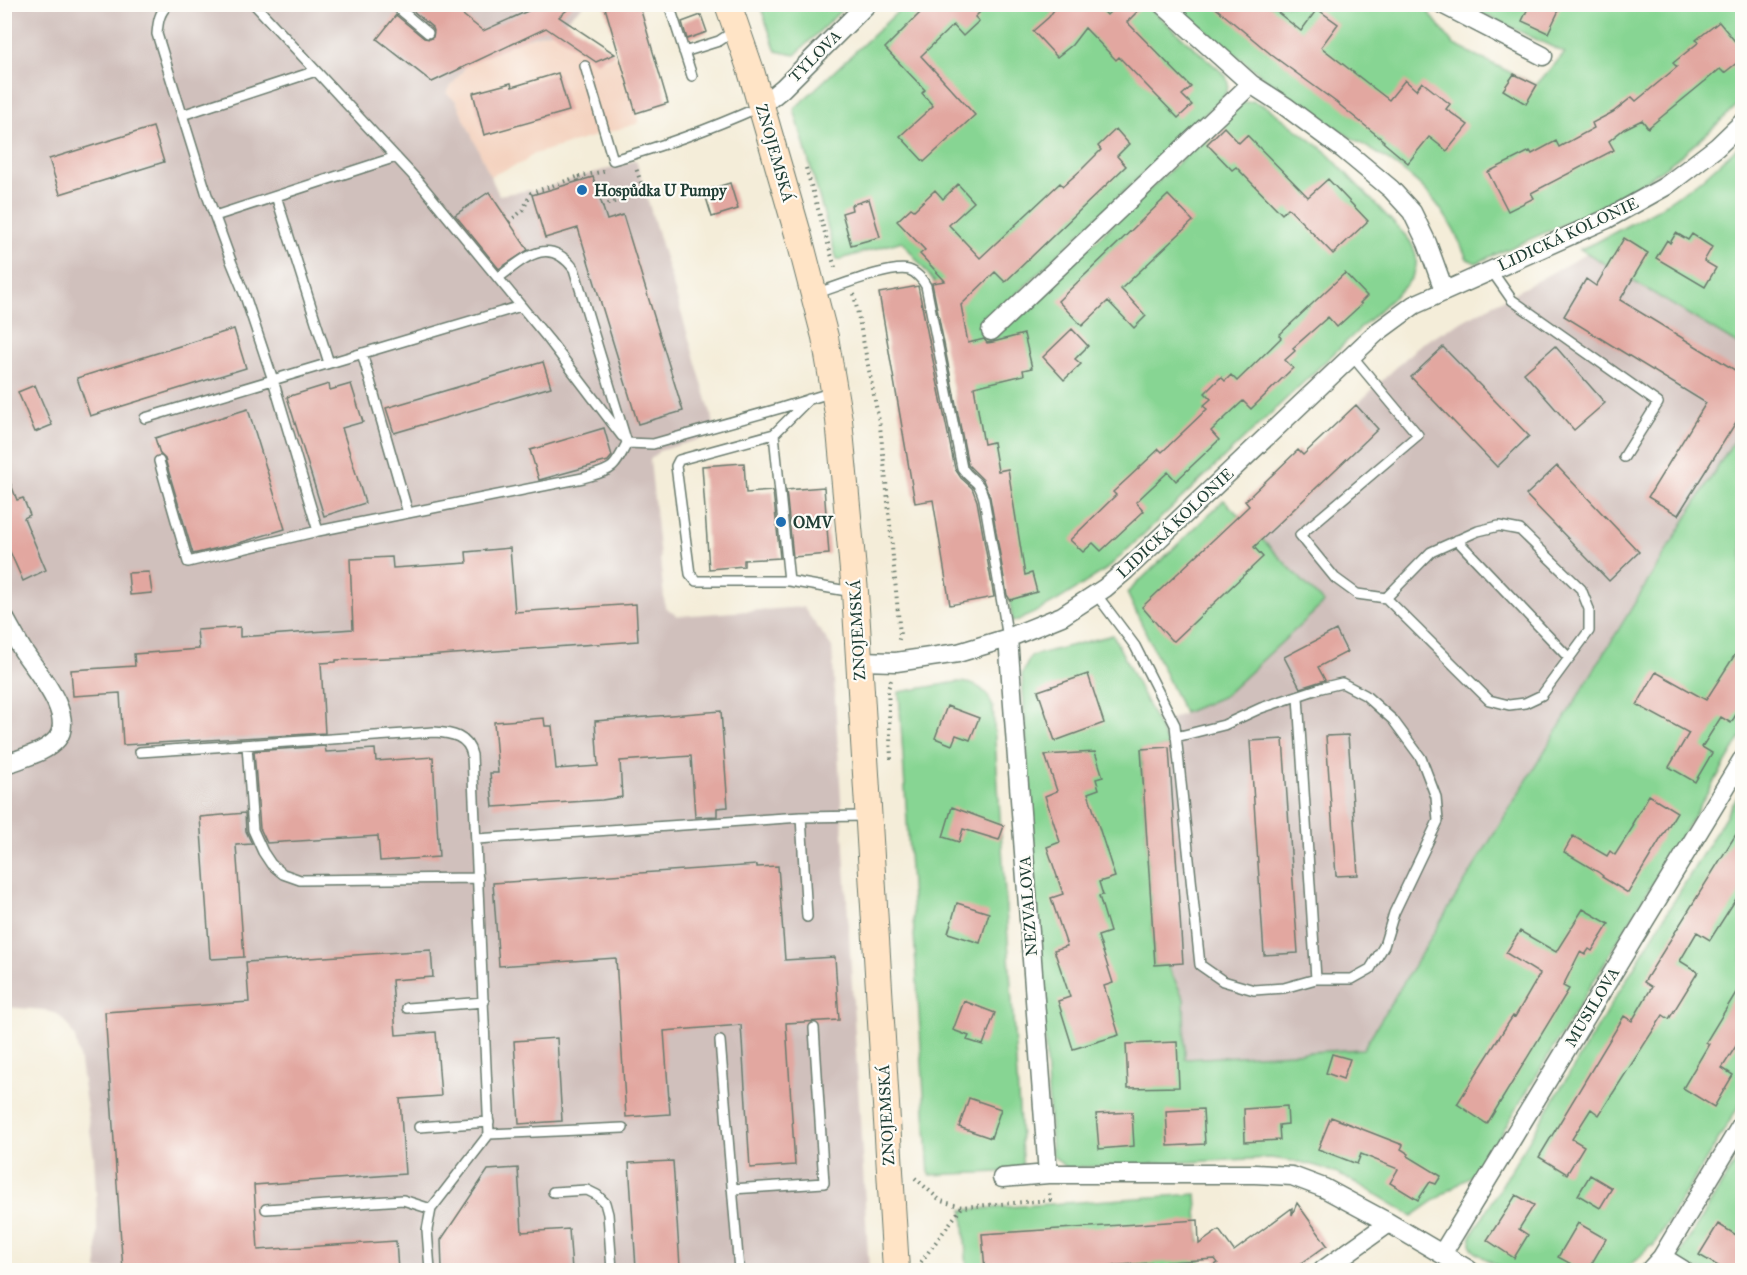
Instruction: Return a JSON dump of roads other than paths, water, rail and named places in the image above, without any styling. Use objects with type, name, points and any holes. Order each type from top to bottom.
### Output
[{"type":"main road","name":"ZNOJEMSKÁ","points":[[728,4],[761,106],[814,294],[835,391],[841,431],[855,592],[896,1270]]},
{"type":"street","name":"TYLOVA","points":[[761,106],[783,88],[867,4]]},
{"type":"street","points":[[1162,4],[1251,84],[1343,149],[1391,189],[1412,212],[1444,290]]},
{"type":"street","points":[[1442,4],[1543,56]]},
{"type":"street","points":[[991,331],[1251,84]]},
{"type":"street","name":"LIDICKÁ KOLONIE","points":[[859,661],[896,662],[958,653],[1008,639],[1062,616],[1096,594],[1126,570],[1376,333],[1414,305],[1607,219],[1666,186],[1717,147],[1743,123]]},
{"type":"street","points":[[4,617],[21,648],[55,697],[62,719],[62,729],[53,744],[8,764]]},
{"type":"street","name":"NEZVALOVA","points":[[1008,639],[1048,1174]]},
{"type":"street","name":"MUSILOVA","points":[[1442,1254],[1743,760]]},
{"type":"street","points":[[1683,1270],[1656,1264],[1743,1124]]},
{"type":"street","points":[[1002,1178],[1048,1174],[1292,1176],[1324,1188],[1470,1270]]},
{"type":"street","points":[[1323,1270],[1389,1223]]},
{"type":"lane","points":[[169,4],[162,10],[157,34],[215,216],[244,292],[273,380],[318,531]]},
{"type":"lane","points":[[254,4],[420,182],[627,443],[653,444],[835,391]]},
{"type":"lane","points":[[391,4],[428,33]]},
{"type":"lane","points":[[669,4],[692,76]]},
{"type":"lane","points":[[684,52],[719,41],[736,30]]},
{"type":"lane","points":[[585,66],[613,160],[658,153],[761,106]]},
{"type":"lane","points":[[182,115],[316,71]]},
{"type":"lane","points":[[215,216],[396,157]]},
{"type":"lane","points":[[276,196],[329,363]]},
{"type":"lane","points":[[159,461],[188,562],[318,531],[583,478],[617,465],[627,443],[574,269],[567,259],[548,250],[528,256],[498,278]]},
{"type":"lane","points":[[814,294],[892,270],[909,270],[926,286],[962,468],[968,477],[980,486],[984,499],[1008,639]]},
{"type":"lane","points":[[1491,270],[1512,300],[1658,403],[1624,458]]},
{"type":"lane","points":[[145,418],[520,306]]},
{"type":"lane","points":[[362,353],[408,513]]},
{"type":"lane","points":[[1352,356],[1418,435],[1300,535],[1335,578],[1357,594],[1386,598],[1490,700],[1509,705],[1525,703],[1542,695],[1589,631],[1589,609],[1581,589],[1520,530],[1499,526],[1478,531],[1431,552],[1386,598]]},
{"type":"lane","points":[[809,399],[774,434],[680,460],[676,466],[690,574],[696,581],[789,581],[855,592]]},
{"type":"lane","points":[[774,434],[789,581]]},
{"type":"lane","points":[[1457,540],[1569,658]]},
{"type":"lane","points":[[1096,594],[1135,646],[1175,725],[1176,736],[1200,965],[1223,981],[1254,990],[1284,988],[1316,979],[1352,979],[1370,969],[1384,946],[1394,913],[1438,821],[1436,796],[1421,758],[1393,720],[1365,695],[1342,683],[1261,708],[1224,725],[1176,736]]},
{"type":"lane","points":[[1298,697],[1316,979]]},
{"type":"lane","points":[[140,752],[435,732],[451,733],[471,747],[489,1134],[431,1209],[427,1230],[430,1270]]},
{"type":"lane","points":[[247,745],[253,830],[271,864],[283,874],[300,880],[478,878]]},
{"type":"lane","points":[[477,839],[801,817],[868,816]]},
{"type":"lane","points":[[801,817],[807,917]]},
{"type":"lane","points":[[407,1008],[484,1002]]},
{"type":"lane","points":[[732,1189],[824,1183],[814,1028]]},
{"type":"lane","points":[[720,1041],[739,1270]]},
{"type":"lane","points":[[419,1127],[489,1122]]},
{"type":"lane","points":[[489,1134],[622,1128]]},
{"type":"lane","points":[[553,1191],[587,1190],[597,1195],[605,1203],[608,1214],[612,1270]]},
{"type":"lane","points":[[266,1209],[403,1200],[431,1209]]},
{"type":"place","name":"Hospůdka U Pumpy","points":[[582,190]]},
{"type":"place","name":"OMV","points":[[781,522]]}]
